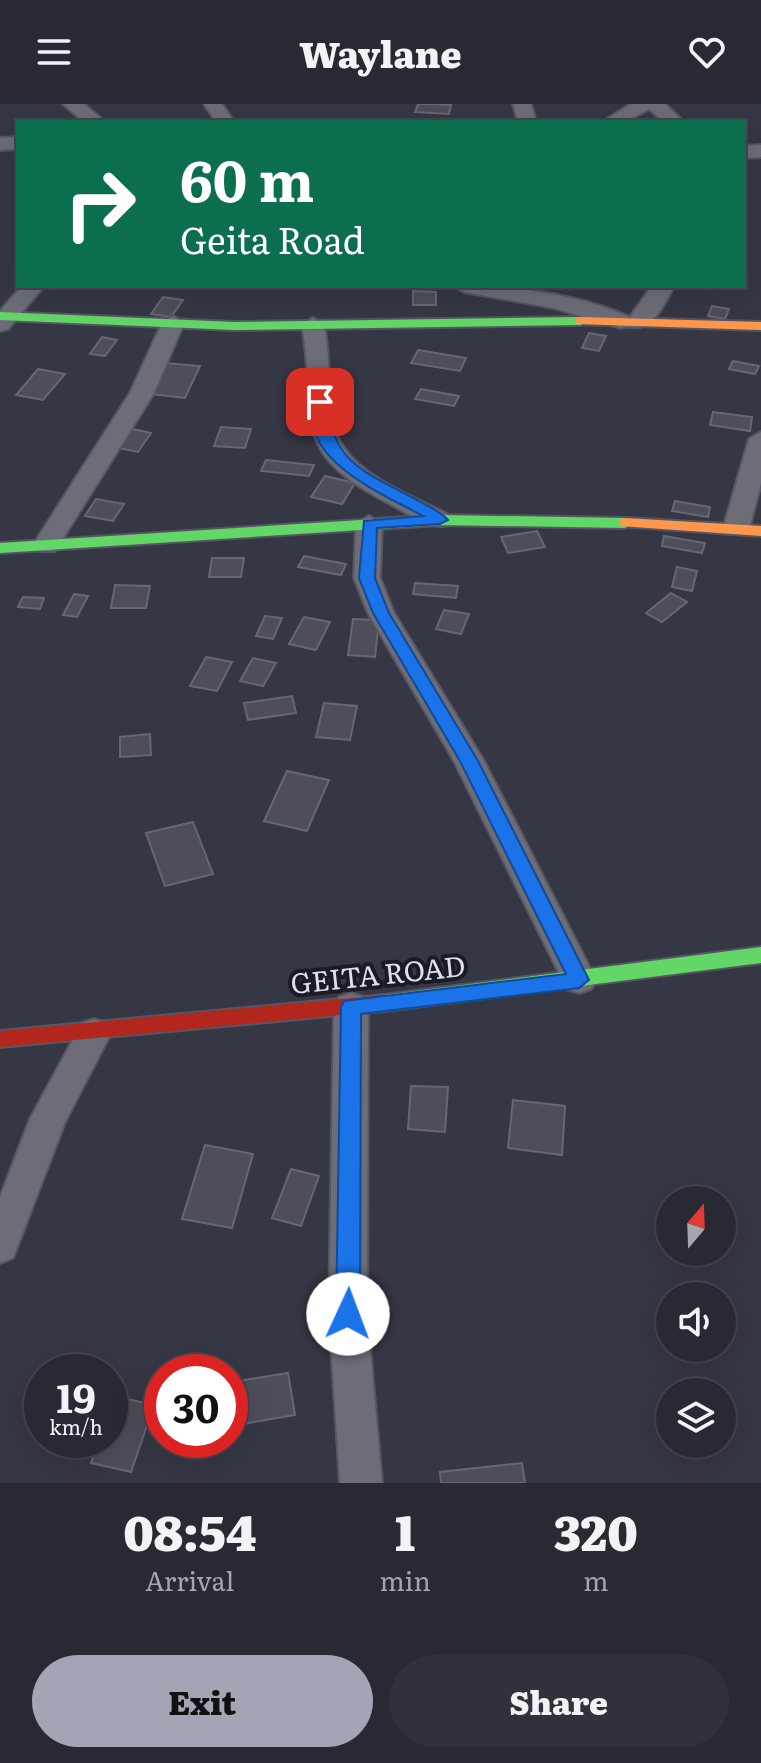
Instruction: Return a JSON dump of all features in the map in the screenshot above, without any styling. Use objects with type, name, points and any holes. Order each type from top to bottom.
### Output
[{"type":"main road","points":[[3,319],[313,325],[436,319],[761,326]]},
{"type":"main road","points":[[0,548],[440,520],[748,530]]},
{"type":"main road","name":"GEITA ROAD","points":[[0,1039],[94,1033],[351,1007],[761,955]]},
{"type":"street","points":[[72,104],[93,120]]},
{"type":"street","points":[[615,120],[645,104]]},
{"type":"street","points":[[654,104],[673,120]]},
{"type":"street","points":[[3,319],[31,288]]},
{"type":"street","points":[[494,289],[630,321],[656,301],[662,288]]},
{"type":"street","points":[[46,545],[142,393],[173,323]]},
{"type":"street","points":[[313,325],[322,426],[333,452],[358,473],[440,520]]},
{"type":"street","points":[[748,530],[761,439]]},
{"type":"street","points":[[369,524],[367,578],[381,613],[469,761],[579,980]]},
{"type":"street","points":[[351,1007],[348,1314],[361,1483]]},
{"type":"street","points":[[0,1246],[48,1119],[94,1033]]},
{"type":"building","points":[[418,104],[451,105],[449,114],[415,112]]},
{"type":"building","points":[[413,291],[436,292],[436,305],[413,305]]},
{"type":"building","points":[[163,297],[183,300],[171,317],[151,314]]},
{"type":"building","points":[[712,306],[729,309],[725,319],[708,316]]},
{"type":"building","points":[[589,333],[606,336],[599,351],[582,348]]},
{"type":"building","points":[[102,337],[117,340],[105,356],[90,354]]},
{"type":"building","points":[[418,350],[466,358],[460,371],[411,363]]},
{"type":"building","points":[[733,361],[759,366],[755,374],[729,369]]},
{"type":"building","points":[[165,363],[200,366],[185,398],[150,394]]},
{"type":"building","points":[[38,369],[65,374],[43,400],[16,395]]},
{"type":"building","points":[[421,389],[459,396],[454,406],[415,399]]},
{"type":"building","points":[[713,412],[752,417],[750,431],[710,425]]},
{"type":"building","points":[[221,427],[251,429],[245,448],[214,446]]},
{"type":"building","points":[[128,428],[151,433],[138,452],[114,447]]},
{"type":"building","points":[[266,460],[314,465],[309,476],[261,471]]},
{"type":"building","points":[[325,476],[355,483],[342,504],[311,497]]},
{"type":"building","points":[[96,499],[124,504],[113,521],[85,516]]},
{"type":"building","points":[[675,501],[710,507],[708,517],[672,511]]},
{"type":"building","points":[[537,531],[545,547],[508,553],[501,537]]},
{"type":"building","points":[[664,536],[705,543],[702,553],[662,546]]},
{"type":"building","points":[[304,556],[346,564],[341,575],[298,567]]},
{"type":"building","points":[[212,558],[244,558],[241,577],[209,577]]},
{"type":"building","points":[[677,567],[697,571],[692,591],[672,587]]},
{"type":"building","points":[[415,583],[458,586],[456,598],[413,594]]},
{"type":"building","points":[[115,585],[150,586],[146,608],[111,608]]},
{"type":"building","points":[[671,593],[687,602],[662,622],[646,613]]},
{"type":"building","points":[[74,594],[88,596],[77,617],[63,615]]},
{"type":"building","points":[[23,597],[44,598],[40,609],[18,607]]},
{"type":"building","points":[[444,610],[469,614],[461,634],[436,629]]},
{"type":"building","points":[[265,616],[282,618],[273,639],[256,636]]},
{"type":"building","points":[[304,617],[330,622],[316,650],[289,644]]},
{"type":"building","points":[[353,619],[379,620],[375,657],[348,655]]},
{"type":"building","points":[[206,657],[232,662],[217,691],[190,686]]},
{"type":"building","points":[[253,658],[276,663],[263,686],[240,681]]},
{"type":"building","points":[[292,696],[296,713],[248,720],[244,703]]},
{"type":"building","points":[[324,703],[357,706],[350,740],[316,737]]},
{"type":"building","points":[[150,734],[151,755],[120,757],[120,737]]},
{"type":"building","points":[[287,771],[329,780],[307,831],[264,821]]},
{"type":"building","points":[[193,822],[213,874],[165,886],[146,833]]},
{"type":"building","points":[[411,1086],[448,1087],[445,1132],[408,1129]]},
{"type":"building","points":[[513,1100],[565,1106],[562,1155],[508,1148]]},
{"type":"building","points":[[205,1145],[253,1154],[232,1228],[182,1219]]},
{"type":"building","points":[[291,1169],[319,1176],[301,1226],[272,1218]]},
{"type":"building","points":[[288,1373],[295,1415],[248,1423],[248,1379]]},
{"type":"building","points":[[128,1399],[144,1403],[144,1434],[131,1472],[91,1463],[93,1458],[128,1458]]},
{"type":"building","points":[[522,1463],[525,1483],[441,1483],[440,1472]]},
{"type":"traffic: fast","points":[[0,316],[235,326],[581,321]]},
{"type":"traffic: fast","points":[[0,548],[440,520],[625,523]]},
{"type":"traffic: fast","points":[[384,1003],[761,955]]},
{"type":"traffic: slow","points":[[581,321],[761,326]]},
{"type":"traffic: slow","points":[[625,523],[761,531]]},
{"type":"traffic: jam","points":[[0,1039],[384,1003]]},
{"type":"route","points":[[320,402],[322,426],[333,452],[358,473],[440,520],[369,524],[367,578],[381,613],[469,761],[579,980],[351,1007],[348,1314]]}]
